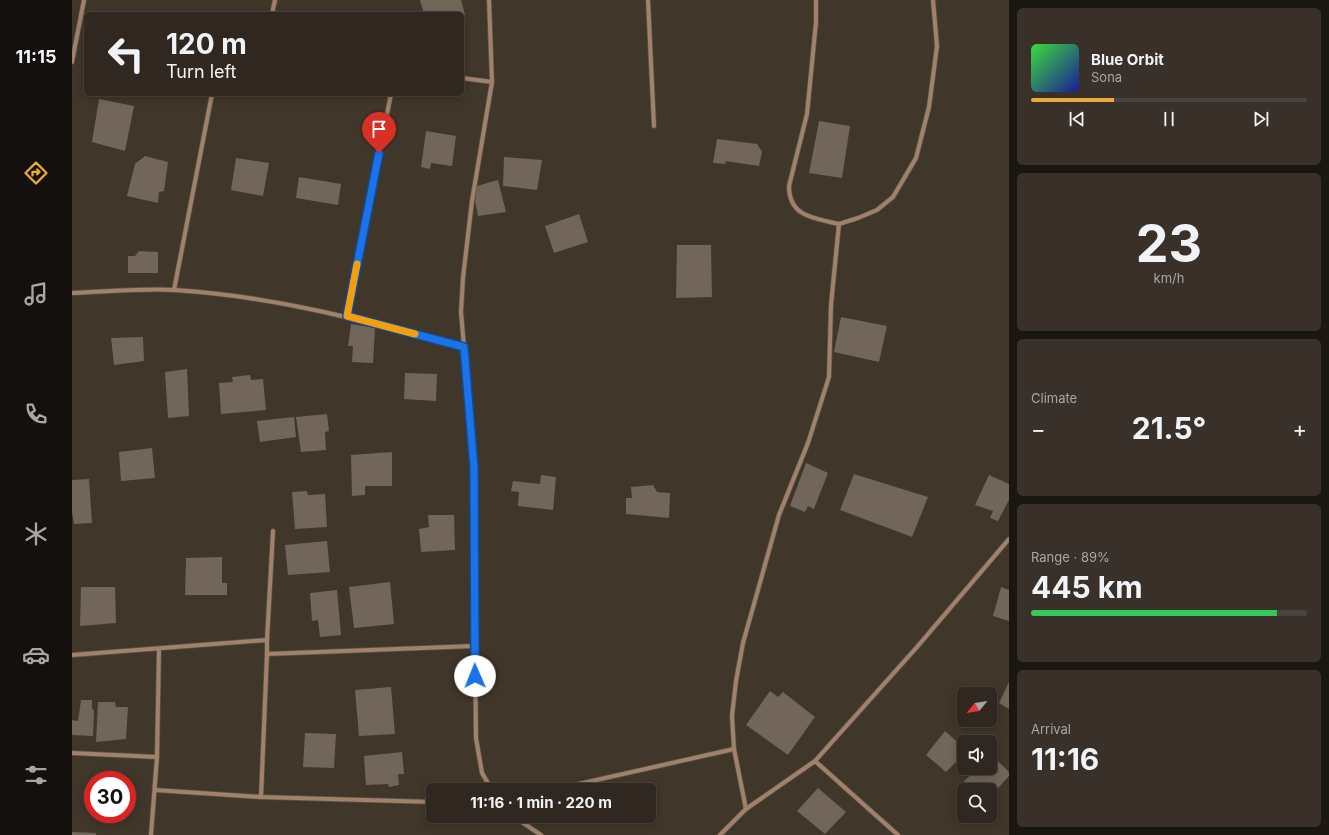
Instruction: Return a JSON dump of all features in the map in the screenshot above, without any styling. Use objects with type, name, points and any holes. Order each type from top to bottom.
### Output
[{"type":"street","points":[[72,62],[84,0]]},
{"type":"street","points":[[272,12],[275,0]]},
{"type":"street","points":[[488,783],[482,773],[476,738],[474,646],[474,461],[464,347],[462,298],[467,234],[492,82],[489,0]]},
{"type":"street","points":[[648,0],[654,126]]},
{"type":"street","points":[[816,0],[816,22],[807,114],[789,186],[789,196],[793,205],[800,212],[811,217],[839,224],[877,210],[893,197],[916,158],[929,107],[937,46],[933,0]]},
{"type":"street","points":[[80,23],[84,24]]},
{"type":"street","points":[[464,78],[492,82]]},
{"type":"street","points":[[174,290],[212,96]]},
{"type":"street","points":[[347,316],[391,96]]},
{"type":"street","points":[[746,809],[734,749],[732,716],[736,681],[743,644],[779,515],[808,442],[829,377],[831,305],[839,224]]},
{"type":"street","points":[[72,293],[174,290],[282,303],[347,316],[464,347]]},
{"type":"street","points":[[261,797],[273,531]]},
{"type":"street","points":[[720,835],[746,809],[815,761],[917,647],[1009,539]]},
{"type":"street","points":[[72,655],[267,640]]},
{"type":"street","points":[[267,654],[474,646]]},
{"type":"street","points":[[151,835],[157,757],[159,649]]},
{"type":"street","points":[[583,783],[734,749]]},
{"type":"street","points":[[72,754],[157,757]]},
{"type":"street","points":[[815,761],[898,835]]},
{"type":"street","points":[[155,790],[261,797],[426,802]]},
{"type":"street","points":[[522,823],[541,835]]},
{"type":"street","points":[[530,835],[532,830]]},
{"type":"building","points":[[420,0],[461,0],[465,15],[464,12],[423,12]]},
{"type":"building","points":[[99,99],[134,106],[125,151],[92,142]]},
{"type":"building","points":[[819,121],[850,126],[842,178],[809,173]]},
{"type":"building","points":[[426,131],[456,136],[452,166],[431,163],[430,169],[421,167]]},
{"type":"building","points":[[717,139],[757,144],[762,152],[759,166],[725,161],[726,164],[713,163]]},
{"type":"building","points":[[145,156],[168,162],[164,191],[159,192],[158,203],[127,196],[135,164]]},
{"type":"building","points":[[504,157],[542,160],[537,190],[503,186]]},
{"type":"building","points":[[236,158],[269,163],[263,196],[231,190]]},
{"type":"building","points":[[299,177],[341,184],[338,205],[296,198]]},
{"type":"building","points":[[498,180],[506,212],[478,216],[475,201],[477,186]]},
{"type":"building","points":[[579,214],[588,242],[554,253],[545,226]]},
{"type":"building","points":[[677,245],[711,245],[712,297],[676,298]]},
{"type":"building","points":[[139,251],[158,252],[158,273],[128,273],[128,256],[135,256]]},
{"type":"building","points":[[841,317],[887,326],[879,362],[834,352]]},
{"type":"building","points":[[351,324],[375,328],[373,363],[352,362],[353,346],[348,346]]},
{"type":"building","points":[[143,337],[144,361],[114,365],[111,338]]},
{"type":"building","points":[[187,369],[189,416],[168,418],[165,372]]},
{"type":"building","points":[[405,373],[437,374],[436,401],[404,399]]},
{"type":"building","points":[[250,375],[251,380],[263,379],[266,410],[221,414],[219,383],[233,382],[232,377]]},
{"type":"building","points":[[327,414],[329,431],[325,432],[326,450],[301,452],[296,417]]},
{"type":"building","points":[[294,417],[296,437],[260,442],[257,421]]},
{"type":"building","points":[[152,448],[155,478],[121,481],[119,452]]},
{"type":"building","points":[[392,452],[392,486],[365,486],[365,495],[352,496],[351,455]]},
{"type":"building","points":[[806,463],[828,473],[814,509],[808,506],[805,512],[790,506]]},
{"type":"building","points":[[854,474],[928,497],[912,537],[840,510]]},
{"type":"building","points":[[541,475],[556,477],[553,510],[518,506],[519,492],[511,491],[513,481],[540,484]]},
{"type":"building","points":[[989,475],[1009,484],[1009,500],[998,521],[990,518],[993,511],[975,505]]},
{"type":"building","points":[[89,479],[92,523],[74,524],[72,512],[72,480]]},
{"type":"building","points":[[653,485],[657,492],[670,493],[669,518],[626,514],[626,498],[632,498],[631,487]]},
{"type":"building","points":[[307,491],[308,495],[325,494],[327,527],[295,529],[292,492]]},
{"type":"building","points":[[428,515],[454,515],[455,550],[421,552],[419,529],[429,527]]},
{"type":"building","points":[[327,541],[330,572],[288,575],[285,545]]},
{"type":"building","points":[[222,557],[222,583],[227,583],[227,595],[185,595],[186,558]]},
{"type":"building","points":[[390,582],[394,624],[354,628],[349,587]]},
{"type":"building","points":[[81,587],[115,587],[116,623],[80,626]]},
{"type":"building","points":[[1001,587],[1009,590],[1009,621],[993,616]]},
{"type":"building","points":[[337,590],[341,635],[320,637],[318,620],[312,621],[310,593]]},
{"type":"building","points":[[1009,682],[1009,709],[999,703]]},
{"type":"building","points":[[391,687],[395,734],[359,736],[355,690]]},
{"type":"building","points":[[770,691],[778,697],[783,692],[815,717],[788,755],[746,725]]},
{"type":"building","points":[[81,700],[92,700],[92,708],[94,711],[93,736],[72,735],[72,720],[78,721]]},
{"type":"building","points":[[98,702],[115,702],[116,707],[128,707],[126,739],[96,742]]},
{"type":"building","points":[[945,731],[957,742],[957,761],[946,772],[926,755]]},
{"type":"building","points":[[305,733],[336,734],[334,768],[303,767]]},
{"type":"building","points":[[402,752],[404,774],[398,774],[399,785],[389,787],[388,784],[366,785],[364,756]]},
{"type":"building","points":[[999,762],[1009,772],[1009,776],[997,789],[997,783],[966,783],[964,781],[970,775],[997,775],[997,763]]},
{"type":"building","points":[[818,788],[846,812],[825,834],[797,811]]},
{"type":"building","points":[[72,832],[96,833],[96,835],[72,835]]},
{"type":"slow traffic","points":[[357,264],[347,316],[415,334]]},
{"type":"route","points":[[379,153],[347,316],[464,347],[474,468],[475,676]]}]
